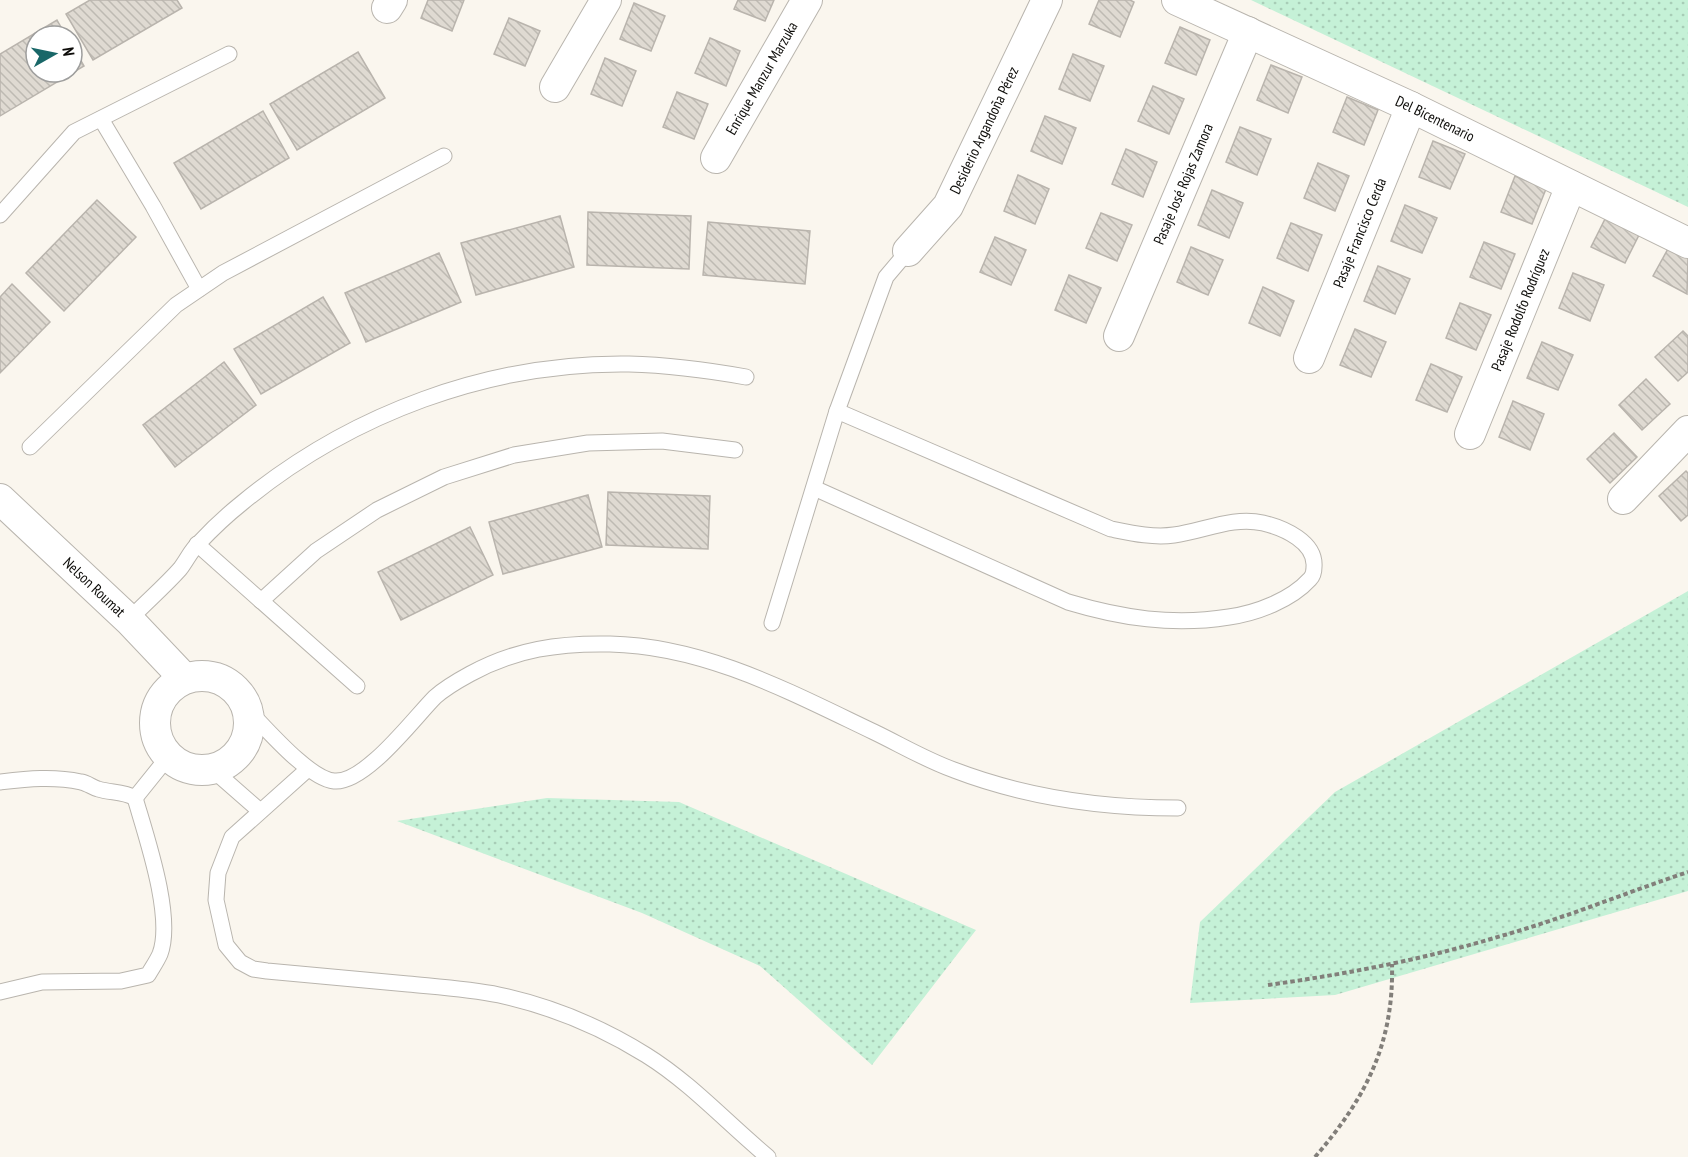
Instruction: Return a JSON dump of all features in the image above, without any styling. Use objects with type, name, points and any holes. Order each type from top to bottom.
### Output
[{"type":"street","points":[[555,87],[606,0]]},
{"type":"street","name":"Enrique Manzur Marzuka","points":[[716,159],[807,0]]},
{"type":"street","name":"Desiderio Argandoña Pérez","points":[[908,250],[948,206],[1047,0]]},
{"type":"street","name":"Del Bicentenario","points":[[1177,0],[1411,107],[1688,243]]},
{"type":"street","name":"Pasaje José Rojas Zamora","points":[[1119,336],[1248,32]]},
{"type":"street","name":"Pasaje Francisco Cerda","points":[[1309,358],[1411,107]]},
{"type":"street","name":"Pasaje Rodolfo Rodríguez","points":[[1470,434],[1571,186]]},
{"type":"street","points":[[1623,499],[1688,430]]},
{"type":"street","name":"Nelson Roumat","points":[[0,499],[129,620],[184,678]]},
{"type":"street","points":[[200,675],[216,677],[229,684],[240,695],[247,709],[249,724],[246,739],[239,753],[227,764],[212,770],[197,770],[181,766],[168,757],[159,744],[154,729],[155,713],[161,698],[171,686],[184,678],[200,675]]},
{"type":"lane","points":[[0,215],[74,132],[229,54]]},
{"type":"lane","points":[[101,119],[199,289]]},
{"type":"lane","points":[[30,447],[176,305],[223,273],[444,156]]},
{"type":"lane","points":[[772,623],[837,411],[886,277],[908,250]]},
{"type":"lane","points":[[129,620],[180,568],[197,544],[241,503],[289,467],[340,436],[394,410],[450,390],[508,375],[568,367],[627,364],[687,367],[746,376]]},
{"type":"lane","points":[[814,488],[1068,602],[1104,613],[1142,620],[1228,618],[1248,614],[1291,594],[1312,578],[1314,570],[1312,552],[1306,543],[1265,524],[1240,521],[1173,535],[1136,534],[1111,530],[837,411]]},
{"type":"lane","points":[[261,601],[316,551],[377,510],[444,477],[514,455],[598,442],[662,441],[735,450]]},
{"type":"lane","points":[[197,544],[357,686]]},
{"type":"lane","points":[[247,709],[308,769],[324,779],[335,782],[351,777],[368,766],[390,746],[437,695],[470,674],[509,656],[544,647],[582,644],[620,644],[658,648],[699,656],[738,669],[876,733],[913,753],[992,784],[1033,795],[1081,803],[1129,808],[1178,808]]},
{"type":"lane","points":[[135,798],[168,757]]},
{"type":"lane","points":[[308,769],[232,837],[218,873],[216,900],[223,935],[226,945],[240,962],[253,969],[460,988],[538,1005],[576,1019],[647,1055],[679,1078],[768,1157]]},
{"type":"lane","points":[[212,770],[260,811]]},
{"type":"lane","points":[[0,782],[57,778],[84,783],[109,792],[125,792],[135,798],[153,859],[164,920],[160,953],[148,975],[121,981],[42,982],[0,992]]},
{"type":"path","points":[[1268,985],[1392,963],[1501,936],[1569,915],[1636,889],[1688,873]]},
{"type":"path","points":[[1315,1157],[1352,1109],[1376,1061],[1386,1035],[1391,1012],[1392,963]]},
{"type":"green space","points":[[1251,0],[1688,0],[1688,207]]},
{"type":"green space","points":[[1688,591],[1688,891],[1335,995],[1190,1003],[1200,922],[1335,792]]},
{"type":"green space","points":[[547,798],[679,802],[976,930],[872,1065],[760,966],[642,913],[397,821]]},
{"type":"building","points":[[90,0],[177,0],[182,8],[93,60],[84,45],[84,24],[72,24],[66,14]]},
{"type":"building","points":[[428,0],[464,0],[452,31],[421,18]]},
{"type":"building","points":[[738,0],[774,0],[765,21],[734,9]]},
{"type":"building","points":[[1099,0],[1134,2],[1120,37],[1089,24]]},
{"type":"building","points":[[634,3],[665,16],[651,51],[620,39]]},
{"type":"building","points":[[509,18],[540,31],[525,66],[494,54]]},
{"type":"building","points":[[1180,27],[1210,40],[1196,75],[1165,63]]},
{"type":"building","points":[[710,38],[740,51],[726,86],[695,73]]},
{"type":"building","points":[[24,40],[24,84],[54,84],[0,116],[0,54]]},
{"type":"building","points":[[358,52],[385,98],[297,150],[270,104]]},
{"type":"building","points":[[1073,54],[1104,66],[1090,101],[1059,89]]},
{"type":"building","points":[[605,58],[636,71],[622,106],[591,94]]},
{"type":"building","points":[[1271,65],[1302,77],[1288,113],[1257,100]]},
{"type":"building","points":[[1153,86],[1184,99],[1169,134],[1138,121]]},
{"type":"building","points":[[677,92],[708,104],[694,139],[663,127]]},
{"type":"building","points":[[1347,97],[1378,110],[1364,145],[1333,132]]},
{"type":"building","points":[[263,111],[289,158],[201,209],[174,163]]},
{"type":"building","points":[[1045,116],[1076,128],[1062,164],[1031,151]]},
{"type":"building","points":[[1240,127],[1271,139],[1257,175],[1226,162]]},
{"type":"building","points":[[1433,141],[1465,154],[1450,189],[1419,177]]},
{"type":"building","points":[[1126,149],[1157,162],[1143,197],[1112,184]]},
{"type":"building","points":[[1318,163],[1349,176],[1335,211],[1304,198]]},
{"type":"building","points":[[1018,175],[1049,189],[1035,224],[1004,211]]},
{"type":"building","points":[[1515,176],[1546,189],[1532,224],[1501,212]]},
{"type":"building","points":[[1212,190],[1243,203],[1229,238],[1198,225]]},
{"type":"building","points":[[97,200],[136,237],[64,311],[26,273]]},
{"type":"building","points":[[1405,205],[1437,218],[1422,253],[1391,241]]},
{"type":"building","points":[[588,212],[691,216],[689,269],[587,265]]},
{"type":"building","points":[[1101,213],[1132,225],[1117,261],[1086,248]]},
{"type":"building","points":[[560,216],[574,267],[476,295],[461,243]]},
{"type":"building","points":[[1606,217],[1640,233],[1625,263],[1591,247]]},
{"type":"building","points":[[708,222],[810,231],[805,284],[703,275]]},
{"type":"building","points":[[1291,223],[1322,235],[1308,271],[1277,258]]},
{"type":"building","points":[[995,237],[1026,250],[1011,285],[980,272]]},
{"type":"building","points":[[1484,242],[1515,254],[1501,289],[1470,277]]},
{"type":"building","points":[[1191,247],[1223,260],[1208,295],[1177,282]]},
{"type":"building","points":[[1669,247],[1688,257],[1687,294],[1653,276]]},
{"type":"building","points":[[439,253],[461,302],[366,342],[345,293]]},
{"type":"building","points":[[1378,266],[1410,279],[1395,314],[1364,301]]},
{"type":"building","points":[[1573,273],[1604,285],[1590,321],[1559,308]]},
{"type":"building","points":[[1069,275],[1101,288],[1086,323],[1055,310]]},
{"type":"building","points":[[12,284],[50,322],[0,373],[0,297]]},
{"type":"building","points":[[1263,287],[1294,301],[1280,336],[1249,323]]},
{"type":"building","points":[[323,297],[350,343],[261,394],[234,349]]},
{"type":"building","points":[[1460,303],[1491,315],[1476,350],[1446,338]]},
{"type":"building","points":[[1355,329],[1386,342],[1371,377],[1340,365]]},
{"type":"building","points":[[1683,331],[1688,336],[1688,372],[1678,381],[1655,357]]},
{"type":"building","points":[[1542,342],[1573,355],[1558,390],[1527,378]]},
{"type":"building","points":[[224,362],[256,405],[175,467],[143,425]]},
{"type":"building","points":[[1431,364],[1462,377],[1447,412],[1416,400]]},
{"type":"building","points":[[1646,379],[1670,404],[1642,430],[1619,405]]},
{"type":"building","points":[[1513,401],[1544,414],[1530,450],[1499,437]]},
{"type":"building","points":[[1614,433],[1637,457],[1610,483],[1587,459]]},
{"type":"building","points":[[1686,471],[1688,473],[1688,515],[1681,521],[1659,496]]},
{"type":"building","points":[[608,492],[710,496],[708,549],[606,545]]},
{"type":"building","points":[[588,495],[602,547],[503,574],[489,522]]},
{"type":"building","points":[[470,527],[493,575],[401,620],[378,572]]}]
